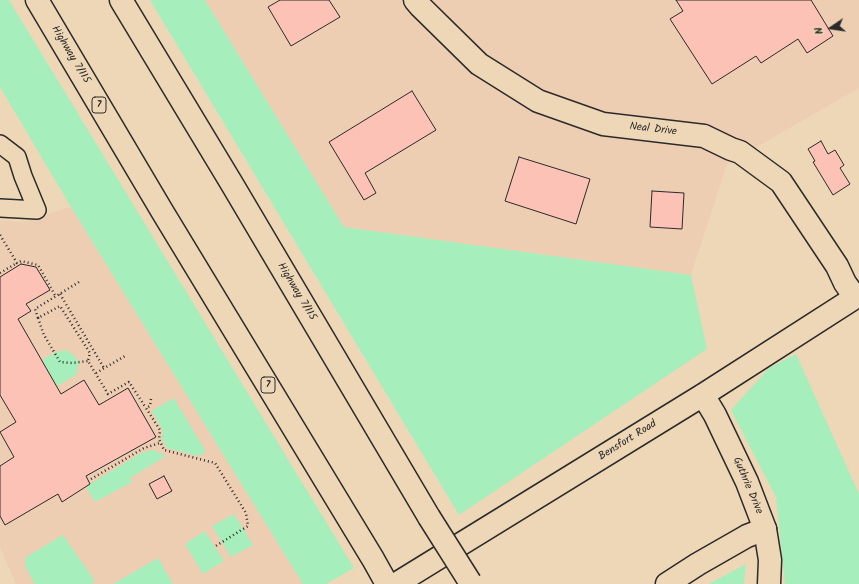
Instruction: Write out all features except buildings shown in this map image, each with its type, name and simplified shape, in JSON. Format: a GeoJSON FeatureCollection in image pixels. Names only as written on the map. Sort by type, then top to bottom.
{"type":"FeatureCollection","features":[{"type":"Feature","properties":{"kind":"main road","name":"Highway 7/115"},"geometry":{"type":"LineString","coordinates":[[37,0],[162,211],[387,584]]}},
{"type":"Feature","properties":{"kind":"main road","name":"Highway 7/115"},"geometry":{"type":"LineString","coordinates":[[121,0],[429,517],[470,583]]}},
{"type":"Feature","properties":{"kind":"main road","name":"Neal Drive"},"geometry":{"type":"LineString","coordinates":[[415,0],[420,7],[479,64],[538,102],[603,124],[704,136],[740,152],[781,182],[837,266],[845,283],[857,296]]}},
{"type":"Feature","properties":{"kind":"main road","name":"Bensfort Road"},"geometry":{"type":"LineString","coordinates":[[396,584],[703,395],[857,296]]}},
{"type":"Feature","properties":{"kind":"main road","name":"Guthrie Drive"},"geometry":{"type":"LineString","coordinates":[[703,395],[715,415],[747,482],[765,529],[770,560],[769,584]]}},
{"type":"Feature","properties":{"kind":"main road"},"geometry":{"type":"LineString","coordinates":[[667,584],[698,564],[747,536],[765,529]]}},
{"type":"Feature","properties":{"kind":"street"},"geometry":{"type":"LineString","coordinates":[[0,144],[16,157],[37,210],[0,208]]}},
{"type":"Feature","properties":{"kind":"path"},"geometry":{"type":"LineString","coordinates":[[0,235],[17,263]]}},
{"type":"Feature","properties":{"kind":"path"},"geometry":{"type":"LineString","coordinates":[[0,273],[21,261],[38,265],[56,297]]}},
{"type":"Feature","properties":{"kind":"path"},"geometry":{"type":"LineString","coordinates":[[79,282],[35,309],[44,335],[60,362],[72,363],[88,361]]}},
{"type":"Feature","properties":{"kind":"path"},"geometry":{"type":"LineString","coordinates":[[60,294],[104,368]]}},
{"type":"Feature","properties":{"kind":"path"},"geometry":{"type":"LineString","coordinates":[[38,318],[60,306],[90,353],[88,361],[108,394],[129,382],[160,430],[159,439],[164,450],[215,463],[246,513],[248,526],[214,547]]}},
{"type":"Feature","properties":{"kind":"path"},"geometry":{"type":"LineString","coordinates":[[96,373],[124,356]]}},
{"type":"Feature","properties":{"kind":"path"},"geometry":{"type":"LineString","coordinates":[[146,408],[150,406],[151,399]]}},
{"type":"Feature","properties":{"kind":"path"},"geometry":{"type":"LineString","coordinates":[[91,479],[144,448],[160,443]]}},
{"type":"Feature","properties":{"kind":"shaded area"},"geometry":{"type":"Polygon","coordinates":[[[205,0],[859,0],[859,88],[727,164],[691,275],[344,227],[205,0]]]}},
{"type":"Feature","properties":{"kind":"shaded area"},"geometry":{"type":"Polygon","coordinates":[[[71,207],[303,584],[16,584],[0,547],[0,220],[22,222],[71,207]]]}},
{"type":"Feature","properties":{"kind":"green space"},"geometry":{"type":"Polygon","coordinates":[[[0,0],[9,0],[354,568],[326,584],[303,584],[71,207],[0,87],[0,0]]]}},
{"type":"Feature","properties":{"kind":"green space"},"geometry":{"type":"Polygon","coordinates":[[[150,0],[205,0],[344,227],[691,275],[707,349],[459,515],[150,0]]]}},
{"type":"Feature","properties":{"kind":"green space"},"geometry":{"type":"Polygon","coordinates":[[[66,350],[76,357],[79,363],[76,375],[57,386],[42,360],[56,352],[66,350]]]}},
{"type":"Feature","properties":{"kind":"green space"},"geometry":{"type":"Polygon","coordinates":[[[796,354],[859,494],[859,584],[785,584],[776,497],[731,410],[769,368],[796,354]]]}},
{"type":"Feature","properties":{"kind":"green space"},"geometry":{"type":"Polygon","coordinates":[[[174,398],[206,452],[197,456],[167,448],[162,439],[163,431],[152,411],[174,398]]]}},
{"type":"Feature","properties":{"kind":"green space"},"geometry":{"type":"Polygon","coordinates":[[[154,450],[166,456],[130,478],[132,482],[95,502],[86,487],[143,452],[154,450]]]}},
{"type":"Feature","properties":{"kind":"green space"},"geometry":{"type":"Polygon","coordinates":[[[234,514],[253,545],[231,557],[212,526],[234,514]]]}},
{"type":"Feature","properties":{"kind":"green space"},"geometry":{"type":"Polygon","coordinates":[[[205,531],[224,561],[203,574],[185,544],[205,531]]]}},
{"type":"Feature","properties":{"kind":"green space"},"geometry":{"type":"Polygon","coordinates":[[[63,535],[95,581],[90,584],[35,584],[25,566],[26,557],[63,535]]]}},
{"type":"Feature","properties":{"kind":"green space"},"geometry":{"type":"Polygon","coordinates":[[[158,558],[173,584],[113,584],[158,558]]]}},
{"type":"Feature","properties":{"kind":"green space"},"geometry":{"type":"Polygon","coordinates":[[[746,564],[744,584],[709,584],[746,564]]]}}]}
